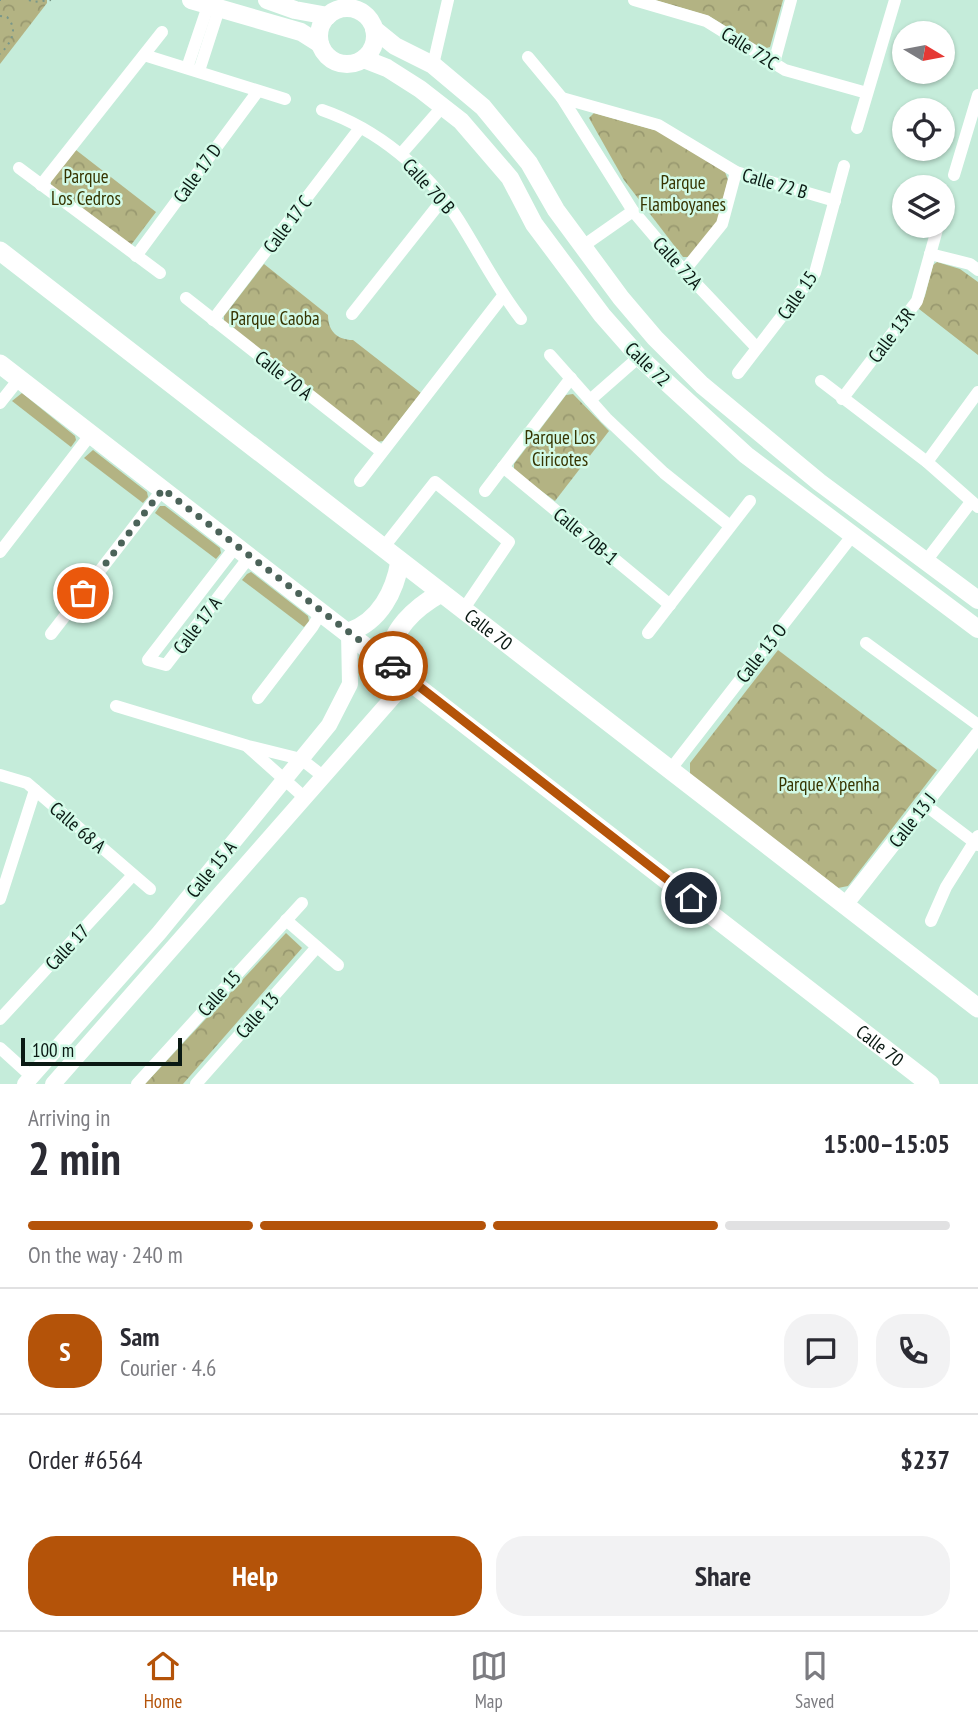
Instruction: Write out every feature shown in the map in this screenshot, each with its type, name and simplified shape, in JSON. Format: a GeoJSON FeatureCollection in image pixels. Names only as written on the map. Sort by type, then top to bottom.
{"type":"FeatureCollection","features":[{"type":"Feature","properties":{"kind":"main road"},"geometry":{"type":"LineString","coordinates":[[267,0],[296,10],[357,10],[373,26]]}},
{"type":"Feature","properties":{"kind":"main road"},"geometry":{"type":"LineString","coordinates":[[206,5],[301,32],[320,44],[327,56],[338,63],[352,64],[365,59],[375,42],[368,0]]}},
{"type":"Feature","properties":{"kind":"main road"},"geometry":{"type":"LineString","coordinates":[[320,44],[320,29],[337,8]]}},
{"type":"Feature","properties":{"kind":"main road","name":"Calle 72"},"geometry":{"type":"LineString","coordinates":[[373,26],[395,46],[433,65],[478,103],[530,163],[545,192],[621,298],[655,338],[702,385],[819,482],[972,595]]}},
{"type":"Feature","properties":{"kind":"main road","name":"Calle 72"},"geometry":{"type":"LineString","coordinates":[[365,59],[387,68],[461,121],[510,178],[534,224],[602,315],[639,357],[746,455],[978,629]]}},
{"type":"Feature","properties":{"kind":"main road"},"geometry":{"type":"LineString","coordinates":[[461,121],[478,103]]}},
{"type":"Feature","properties":{"kind":"main road"},"geometry":{"type":"LineString","coordinates":[[523,204],[545,192]]}},
{"type":"Feature","properties":{"kind":"main road"},"geometry":{"type":"LineString","coordinates":[[549,244],[570,229]]}},
{"type":"Feature","properties":{"kind":"main road","name":"Calle 70"},"geometry":{"type":"LineString","coordinates":[[0,251],[978,1008]]}},
{"type":"Feature","properties":{"kind":"main road","name":"Calle 70"},"geometry":{"type":"LineString","coordinates":[[0,364],[930,1084]]}},
{"type":"Feature","properties":{"kind":"main road"},"geometry":{"type":"LineString","coordinates":[[684,398],[696,396],[702,385]]}},
{"type":"Feature","properties":{"kind":"main road"},"geometry":{"type":"LineString","coordinates":[[804,499],[809,489],[819,482]]}},
{"type":"Feature","properties":{"kind":"main road"},"geometry":{"type":"LineString","coordinates":[[349,632],[370,621],[382,608],[397,578],[400,561]]}},
{"type":"Feature","properties":{"kind":"main road"},"geometry":{"type":"LineString","coordinates":[[388,663],[388,654],[402,626],[419,607],[441,593]]}},
{"type":"Feature","properties":{"kind":"main road"},"geometry":{"type":"LineString","coordinates":[[951,609],[972,595]]}},
{"type":"Feature","properties":{"kind":"street"},"geometry":{"type":"LineString","coordinates":[[433,65],[448,0]]}},
{"type":"Feature","properties":{"kind":"street","name":"Calle 72C"},"geometry":{"type":"LineString","coordinates":[[634,0],[706,21],[785,70],[867,93]]}},
{"type":"Feature","properties":{"kind":"street"},"geometry":{"type":"LineString","coordinates":[[774,63],[792,0]]}},
{"type":"Feature","properties":{"kind":"street"},"geometry":{"type":"LineString","coordinates":[[857,128],[895,0]]}},
{"type":"Feature","properties":{"kind":"street"},"geometry":{"type":"LineString","coordinates":[[193,70],[206,5]]}},
{"type":"Feature","properties":{"kind":"street"},"geometry":{"type":"LineString","coordinates":[[41,185],[162,32]]}},
{"type":"Feature","properties":{"kind":"street"},"geometry":{"type":"LineString","coordinates":[[144,54],[285,99]]}},
{"type":"Feature","properties":{"kind":"street","name":"Calle 72A"},"geometry":{"type":"LineString","coordinates":[[528,57],[562,98],[633,211],[684,271],[757,348]]}},
{"type":"Feature","properties":{"kind":"street","name":"Calle 17 D"},"geometry":{"type":"LineString","coordinates":[[136,256],[258,91]]}},
{"type":"Feature","properties":{"kind":"street"},"geometry":{"type":"LineString","coordinates":[[954,175],[978,95]]}},
{"type":"Feature","properties":{"kind":"street","name":"Calle 72 B"},"geometry":{"type":"LineString","coordinates":[[562,98],[659,125],[736,173],[835,201]]}},
{"type":"Feature","properties":{"kind":"street"},"geometry":{"type":"LineString","coordinates":[[401,154],[443,106]]}},
{"type":"Feature","properties":{"kind":"street","name":"Calle 70 B"},"geometry":{"type":"LineString","coordinates":[[322,110],[360,128],[401,154],[421,173],[457,218],[503,296],[521,319]]}},
{"type":"Feature","properties":{"kind":"street","name":"Calle 17 C"},"geometry":{"type":"LineString","coordinates":[[214,320],[360,128]]}},
{"type":"Feature","properties":{"kind":"street"},"geometry":{"type":"LineString","coordinates":[[964,144],[978,148]]}},
{"type":"Feature","properties":{"kind":"street","name":"Calle 15"},"geometry":{"type":"LineString","coordinates":[[738,373],[815,273],[844,166]]}},
{"type":"Feature","properties":{"kind":"street"},"geometry":{"type":"LineString","coordinates":[[19,168],[160,273]]}},
{"type":"Feature","properties":{"kind":"street"},"geometry":{"type":"LineString","coordinates":[[684,271],[722,224],[736,173]]}},
{"type":"Feature","properties":{"kind":"street"},"geometry":{"type":"LineString","coordinates":[[352,314],[443,200]]}},
{"type":"Feature","properties":{"kind":"street"},"geometry":{"type":"LineString","coordinates":[[583,246],[633,211]]}},
{"type":"Feature","properties":{"kind":"street","name":"Calle 13R"},"geometry":{"type":"LineString","coordinates":[[842,399],[917,301],[935,238]]}},
{"type":"Feature","properties":{"kind":"street"},"geometry":{"type":"LineString","coordinates":[[930,254],[970,264],[978,270]]}},
{"type":"Feature","properties":{"kind":"street"},"geometry":{"type":"LineString","coordinates":[[360,481],[503,296]]}},
{"type":"Feature","properties":{"kind":"street","name":"Calle 70 A"},"geometry":{"type":"LineString","coordinates":[[186,298],[382,452]]}},
{"type":"Feature","properties":{"kind":"street"},"geometry":{"type":"LineString","coordinates":[[550,355],[590,400],[664,473],[730,526]]}},
{"type":"Feature","properties":{"kind":"street"},"geometry":{"type":"LineString","coordinates":[[590,400],[639,357]]}},
{"type":"Feature","properties":{"kind":"street"},"geometry":{"type":"LineString","coordinates":[[0,403],[19,379]]}},
{"type":"Feature","properties":{"kind":"street"},"geometry":{"type":"LineString","coordinates":[[485,491],[570,379]]}},
{"type":"Feature","properties":{"kind":"street"},"geometry":{"type":"LineString","coordinates":[[821,381],[927,462],[974,505],[926,561]]}},
{"type":"Feature","properties":{"kind":"street"},"geometry":{"type":"LineString","coordinates":[[927,462],[978,392]]}},
{"type":"Feature","properties":{"kind":"street"},"geometry":{"type":"LineString","coordinates":[[0,552],[91,433]]}},
{"type":"Feature","properties":{"kind":"street","name":"Calle 70B-1"},"geometry":{"type":"LineString","coordinates":[[503,467],[670,605]]}},
{"type":"Feature","properties":{"kind":"street"},"geometry":{"type":"LineString","coordinates":[[383,548],[435,482],[509,542],[463,610]]}},
{"type":"Feature","properties":{"kind":"street"},"geometry":{"type":"LineString","coordinates":[[51,634],[163,489]]}},
{"type":"Feature","properties":{"kind":"street"},"geometry":{"type":"LineString","coordinates":[[648,633],[750,501]]}},
{"type":"Feature","properties":{"kind":"street","name":"Calle 13 O"},"geometry":{"type":"LineString","coordinates":[[670,770],[852,536]]}},
{"type":"Feature","properties":{"kind":"street","name":"Calle 17 A"},"geometry":{"type":"LineString","coordinates":[[243,551],[166,665],[148,660],[243,551]]}},
{"type":"Feature","properties":{"kind":"street"},"geometry":{"type":"LineString","coordinates":[[258,698],[313,626],[321,611]]}},
{"type":"Feature","properties":{"kind":"street","name":"Calle 15 A"},"geometry":{"type":"LineString","coordinates":[[32,1081],[78,1022],[159,933],[329,725],[350,684],[349,632]]}},
{"type":"Feature","properties":{"kind":"street"},"geometry":{"type":"LineString","coordinates":[[866,643],[978,725]]}},
{"type":"Feature","properties":{"kind":"street","name":"Calle 15 A"},"geometry":{"type":"LineString","coordinates":[[58,1082],[94,1036],[409,679]]}},
{"type":"Feature","properties":{"kind":"street"},"geometry":{"type":"LineString","coordinates":[[116,706],[301,759],[324,777]]}},
{"type":"Feature","properties":{"kind":"street","name":"Calle 13 J"},"geometry":{"type":"LineString","coordinates":[[845,905],[978,735]]}},
{"type":"Feature","properties":{"kind":"street"},"geometry":{"type":"LineString","coordinates":[[248,746],[305,798]]}},
{"type":"Feature","properties":{"kind":"street","name":"Calle 68 A"},"geometry":{"type":"LineString","coordinates":[[0,775],[27,783],[150,889]]}},
{"type":"Feature","properties":{"kind":"street"},"geometry":{"type":"LineString","coordinates":[[0,899],[34,790]]}},
{"type":"Feature","properties":{"kind":"street"},"geometry":{"type":"LineString","coordinates":[[924,804],[976,841],[946,887],[930,921]]}},
{"type":"Feature","properties":{"kind":"street","name":"Calle 17"},"geometry":{"type":"LineString","coordinates":[[0,1019],[133,874]]}},
{"type":"Feature","properties":{"kind":"street","name":"Calle 15"},"geometry":{"type":"LineString","coordinates":[[137,1084],[302,903]]}},
{"type":"Feature","properties":{"kind":"street"},"geometry":{"type":"LineString","coordinates":[[286,920],[338,965]]}},
{"type":"Feature","properties":{"kind":"street","name":"Calle 13"},"geometry":{"type":"LineString","coordinates":[[196,1084],[317,947]]}},
{"type":"Feature","properties":{"kind":"street"},"geometry":{"type":"LineString","coordinates":[[0,999],[14,1004]]}},
{"type":"Feature","properties":{"kind":"street"},"geometry":{"type":"LineString","coordinates":[[78,1022],[94,1036]]}},
{"type":"Feature","properties":{"kind":"street"},"geometry":{"type":"LineString","coordinates":[[0,1048],[32,1081]]}},
{"type":"Feature","properties":{"kind":"path"},"geometry":{"type":"LineString","coordinates":[[29,0],[51,0]]}},
{"type":"Feature","properties":{"kind":"path"},"geometry":{"type":"LineString","coordinates":[[0,16],[8,17],[14,28],[6,48],[0,54]]}},
{"type":"Feature","properties":{"kind":"green space"},"geometry":{"type":"Polygon","coordinates":[[[0,0],[47,0],[47,3],[0,64],[0,0]]]}},
{"type":"Feature","properties":{"kind":"green space"},"geometry":{"type":"Polygon","coordinates":[[[655,0],[783,0],[770,47],[763,49],[709,16],[655,0]]]}},
{"type":"Feature","properties":{"kind":"green space","name":"Parque Flamboyanes"},"geometry":{"type":"Polygon","coordinates":[[[594,113],[658,131],[725,172],[728,180],[717,223],[690,257],[683,257],[624,180],[589,118],[594,113]]]}},
{"type":"Feature","properties":{"kind":"green space","name":"Parque Los Cedros"},"geometry":{"type":"Polygon","coordinates":[[[76,150],[156,212],[131,245],[51,189],[51,181],[76,150]]]}},
{"type":"Feature","properties":{"kind":"green space"},"geometry":{"type":"Polygon","coordinates":[[[937,262],[960,269],[978,282],[978,355],[919,309],[933,265],[937,262]]]}},
{"type":"Feature","properties":{"kind":"green space","name":"Parque Caoba"},"geometry":{"type":"Polygon","coordinates":[[[264,264],[328,315],[335,334],[353,340],[421,393],[383,441],[377,442],[224,323],[224,316],[264,264]]]}},
{"type":"Feature","properties":{"kind":"green space"},"geometry":{"type":"Polygon","coordinates":[[[22,393],[75,436],[76,440],[71,447],[12,401],[22,393]]]}},
{"type":"Feature","properties":{"kind":"green space","name":"Parque Los Ciricotes"},"geometry":{"type":"Polygon","coordinates":[[[573,394],[609,431],[555,501],[514,471],[514,464],[566,395],[573,394]]]}},
{"type":"Feature","properties":{"kind":"green space"},"geometry":{"type":"Polygon","coordinates":[[[93,450],[147,492],[148,497],[143,503],[84,458],[93,450]]]}},
{"type":"Feature","properties":{"kind":"green space"},"geometry":{"type":"Polygon","coordinates":[[[160,506],[165,506],[220,548],[221,553],[216,559],[155,513],[160,506]]]}},
{"type":"Feature","properties":{"kind":"green space"},"geometry":{"type":"Polygon","coordinates":[[[251,572],[308,616],[309,621],[304,627],[242,580],[251,572]]]}},
{"type":"Feature","properties":{"kind":"green space","name":"Parque X'penha"},"geometry":{"type":"Polygon","coordinates":[[[778,650],[937,770],[848,886],[838,888],[690,774],[690,763],[778,650]]]}},
{"type":"Feature","properties":{"kind":"green space"},"geometry":{"type":"Polygon","coordinates":[[[286,933],[302,948],[183,1084],[145,1084],[286,933]]]}},
{"type":"Feature","properties":{"kind":"way so far"},"geometry":{"type":"LineString","coordinates":[[83,593],[163,489],[393,666]]}},
{"type":"Feature","properties":{"kind":"route"},"geometry":{"type":"LineString","coordinates":[[393,666],[691,898]]}}]}
